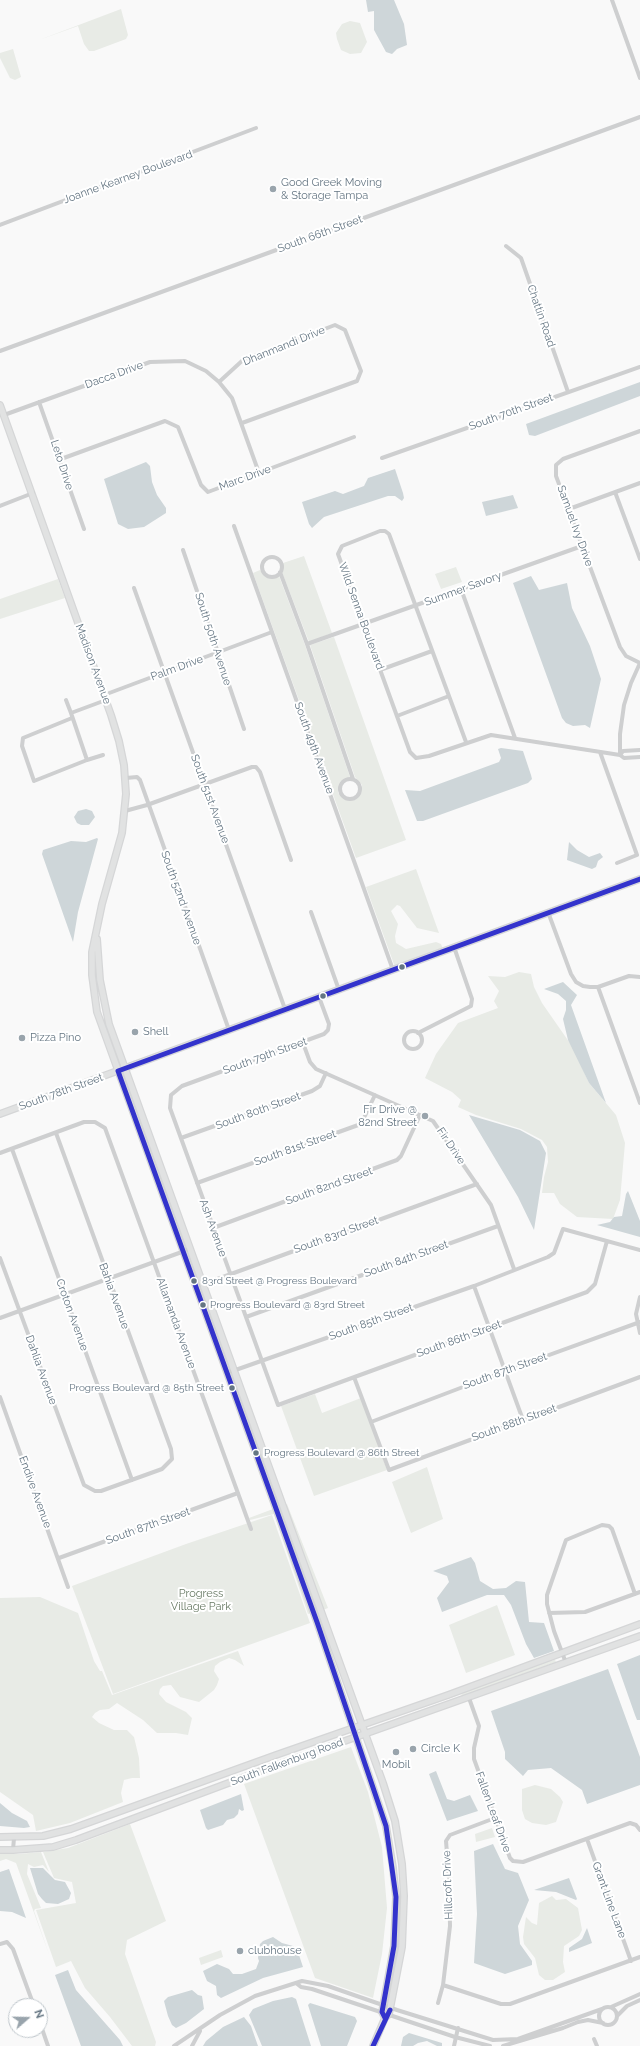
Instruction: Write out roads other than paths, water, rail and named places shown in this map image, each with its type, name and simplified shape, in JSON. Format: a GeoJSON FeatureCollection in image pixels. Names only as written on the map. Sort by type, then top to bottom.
{"type":"FeatureCollection","features":[{"type":"Feature","properties":{"kind":"main road","name":"Madison Avenue"},"geometry":{"type":"LineString","coordinates":[[0,405],[33,493],[120,741],[126,778],[125,811],[122,833],[102,904],[92,959],[95,1002],[150,1161],[261,1467],[386,1826],[396,1897],[394,1946],[384,2005],[387,2013]]}},
{"type":"Feature","properties":{"kind":"main road","name":"South 78th Street"},"geometry":{"type":"LineString","coordinates":[[0,1114],[640,879]]}},
{"type":"Feature","properties":{"kind":"main road","name":"Madison Avenue"},"geometry":{"type":"LineString","coordinates":[[97,931],[97,960],[103,1003],[157,1158],[308,1573]]}},
{"type":"Feature","properties":{"kind":"main road"},"geometry":{"type":"LineString","coordinates":[[150,1161],[157,1158]]}},
{"type":"Feature","properties":{"kind":"main road"},"geometry":{"type":"LineString","coordinates":[[261,1467],[268,1464]]}},
{"type":"Feature","properties":{"kind":"main road"},"geometry":{"type":"LineString","coordinates":[[282,1503],[282,1515],[279,1518],[286,1522],[301,1565],[308,1573],[390,1802],[399,1842],[404,1903],[402,1947],[387,2013],[373,2046]]}},
{"type":"Feature","properties":{"kind":"main road","name":"South Falkenburg Road"},"geometry":{"type":"LineString","coordinates":[[0,1837],[14,1838],[43,1836],[71,1829],[448,1695],[640,1624]]}},
{"type":"Feature","properties":{"kind":"main road","name":"South Falkenburg Road"},"geometry":{"type":"LineString","coordinates":[[0,1850],[53,1847],[76,1840],[356,1737],[640,1636]]}},
{"type":"Feature","properties":{"kind":"street"},"geometry":{"type":"LineString","coordinates":[[612,0],[640,78]]}},
{"type":"Feature","properties":{"kind":"street","name":"South 66th Street"},"geometry":{"type":"LineString","coordinates":[[0,351],[640,117]]}},
{"type":"Feature","properties":{"kind":"street","name":"Joanne Kearney Boulevard"},"geometry":{"type":"LineString","coordinates":[[0,225],[256,128]]}},
{"type":"Feature","properties":{"kind":"street","name":"Chattin Road"},"geometry":{"type":"LineString","coordinates":[[506,246],[521,258],[568,392]]}},
{"type":"Feature","properties":{"kind":"street","name":"Dhanmandi Drive"},"geometry":{"type":"LineString","coordinates":[[219,382],[243,360],[336,325],[345,330],[361,371],[357,381],[242,423]]}},
{"type":"Feature","properties":{"kind":"street","name":"Dacca Drive"},"geometry":{"type":"LineString","coordinates":[[4,415],[150,362],[185,362],[206,371],[219,382],[232,398],[259,473]]}},
{"type":"Feature","properties":{"kind":"street","name":"South 70th Street"},"geometry":{"type":"LineString","coordinates":[[382,458],[640,367]]}},
{"type":"Feature","properties":{"kind":"street","name":"Leto Drive"},"geometry":{"type":"LineString","coordinates":[[40,402],[84,528]]}},
{"type":"Feature","properties":{"kind":"street","name":"Marc Drive"},"geometry":{"type":"LineString","coordinates":[[61,459],[165,421],[178,427],[201,485],[208,492],[354,437]]}},
{"type":"Feature","properties":{"kind":"street","name":"Samuel Ivy Drive"},"geometry":{"type":"LineString","coordinates":[[620,755],[620,734],[624,705],[631,683],[640,663],[626,656],[620,647],[556,476],[556,469],[559,462],[640,431]]}},
{"type":"Feature","properties":{"kind":"street"},"geometry":{"type":"LineString","coordinates":[[569,509],[640,483]]}},
{"type":"Feature","properties":{"kind":"street"},"geometry":{"type":"LineString","coordinates":[[615,492],[640,559]]}},
{"type":"Feature","properties":{"kind":"street"},"geometry":{"type":"LineString","coordinates":[[0,506],[33,493]]}},
{"type":"Feature","properties":{"kind":"street","name":"South 49th Avenue"},"geometry":{"type":"LineString","coordinates":[[234,526],[393,970]]}},
{"type":"Feature","properties":{"kind":"street","name":"Wild Senna Boulevard"},"geometry":{"type":"LineString","coordinates":[[466,742],[389,534],[385,531],[380,532],[360,538],[342,546],[338,554],[410,752],[416,758],[429,756],[466,742],[491,735],[620,755],[624,758],[640,757]]}},
{"type":"Feature","properties":{"kind":"street","name":"Summer Savory"},"geometry":{"type":"LineString","coordinates":[[307,644],[364,625],[582,546]]}},
{"type":"Feature","properties":{"kind":"street","name":"South 50th Avenue"},"geometry":{"type":"LineString","coordinates":[[183,550],[244,729]]}},
{"type":"Feature","properties":{"kind":"street"},"geometry":{"type":"LineString","coordinates":[[280,572],[275,576],[268,576],[262,569],[263,562],[270,557],[276,558],[281,563],[280,572],[307,644],[353,778],[360,786],[359,793],[354,798],[348,798],[341,792],[340,786],[344,781],[353,778]]}},
{"type":"Feature","properties":{"kind":"street","name":"South 51st Avenue"},"geometry":{"type":"LineString","coordinates":[[134,588],[286,1009]]}},
{"type":"Feature","properties":{"kind":"street"},"geometry":{"type":"LineString","coordinates":[[461,589],[515,738]]}},
{"type":"Feature","properties":{"kind":"street","name":"Palm Drive"},"geometry":{"type":"LineString","coordinates":[[87,760],[34,781],[22,748],[22,742],[24,737],[105,698],[165,672],[272,632]]}},
{"type":"Feature","properties":{"kind":"street"},"geometry":{"type":"LineString","coordinates":[[380,670],[432,651]]}},
{"type":"Feature","properties":{"kind":"street"},"geometry":{"type":"LineString","coordinates":[[397,716],[449,696]]}},
{"type":"Feature","properties":{"kind":"street"},"geometry":{"type":"LineString","coordinates":[[66,700],[87,760],[103,755]]}},
{"type":"Feature","properties":{"kind":"street","name":"Wild Senna Boulevard"},"geometry":{"type":"LineString","coordinates":[[620,755],[623,751],[640,750]]}},
{"type":"Feature","properties":{"kind":"street"},"geometry":{"type":"LineString","coordinates":[[600,752],[637,856],[617,863]]}},
{"type":"Feature","properties":{"kind":"street"},"geometry":{"type":"LineString","coordinates":[[125,811],[147,805],[252,767],[256,767],[260,772],[291,860]]}},
{"type":"Feature","properties":{"kind":"street","name":"South 52nd Avenue"},"geometry":{"type":"LineString","coordinates":[[126,778],[139,778],[147,805],[229,1030]]}},
{"type":"Feature","properties":{"kind":"street"},"geometry":{"type":"LineString","coordinates":[[311,912],[339,990]]}},
{"type":"Feature","properties":{"kind":"street"},"geometry":{"type":"LineString","coordinates":[[548,912],[571,974],[583,986],[598,987],[629,976],[640,977]]}},
{"type":"Feature","properties":{"kind":"street"},"geometry":{"type":"LineString","coordinates":[[418,1033],[422,1037],[421,1046],[413,1050],[407,1047],[404,1042],[407,1034],[412,1031],[418,1033],[471,1006],[472,999],[454,947]]}},
{"type":"Feature","properties":{"kind":"street"},"geometry":{"type":"LineString","coordinates":[[598,987],[640,1103]]}},
{"type":"Feature","properties":{"kind":"street","name":"South 79th Street"},"geometry":{"type":"LineString","coordinates":[[171,1095],[182,1086],[303,1043],[324,1034],[328,1030],[329,1024],[319,997]]}},
{"type":"Feature","properties":{"kind":"street","name":"Fir Drive"},"geometry":{"type":"LineString","coordinates":[[303,1043],[310,1062],[316,1069],[433,1121],[438,1126],[491,1205],[514,1270]]}},
{"type":"Feature","properties":{"kind":"street","name":"South 80th Street"},"geometry":{"type":"LineString","coordinates":[[181,1138],[312,1091],[320,1086],[326,1073]]}},
{"type":"Feature","properties":{"kind":"street","name":"Ash Avenue"},"geometry":{"type":"LineString","coordinates":[[171,1095],[170,1108],[278,1405]]}},
{"type":"Feature","properties":{"kind":"street","name":"South 81st Street"},"geometry":{"type":"LineString","coordinates":[[197,1183],[361,1124],[375,1095]]}},
{"type":"Feature","properties":{"kind":"street","name":"South 82nd Street"},"geometry":{"type":"LineString","coordinates":[[213,1228],[397,1160],[401,1156],[420,1115]]}},
{"type":"Feature","properties":{"kind":"street","name":"Allamanda Avenue"},"geometry":{"type":"LineString","coordinates":[[56,1133],[84,1122],[95,1122],[105,1128],[251,1529]]}},
{"type":"Feature","properties":{"kind":"street"},"geometry":{"type":"LineString","coordinates":[[0,1153],[56,1133]]}},
{"type":"Feature","properties":{"kind":"street","name":"Bahia Avenue"},"geometry":{"type":"LineString","coordinates":[[56,1133],[171,1449],[172,1459],[162,1469],[132,1480]]}},
{"type":"Feature","properties":{"kind":"street","name":"Croton Avenue"},"geometry":{"type":"LineString","coordinates":[[12,1149],[132,1480]]}},
{"type":"Feature","properties":{"kind":"street","name":"South 83rd Street"},"geometry":{"type":"LineString","coordinates":[[196,1287],[477,1184]]}},
{"type":"Feature","properties":{"kind":"street","name":"South 84th Street"},"geometry":{"type":"LineString","coordinates":[[246,1317],[498,1226]]}},
{"type":"Feature","properties":{"kind":"street","name":"South 85th Street"},"geometry":{"type":"LineString","coordinates":[[227,1373],[474,1286],[548,1257],[554,1253],[563,1229],[583,1236],[607,1241]]}},
{"type":"Feature","properties":{"kind":"street"},"geometry":{"type":"LineString","coordinates":[[607,1241],[640,1250]]}},
{"type":"Feature","properties":{"kind":"street","name":"South 86th Street"},"geometry":{"type":"LineString","coordinates":[[278,1405],[587,1292],[595,1284],[607,1241]]}},
{"type":"Feature","properties":{"kind":"street"},"geometry":{"type":"LineString","coordinates":[[0,1318],[190,1249]]}},
{"type":"Feature","properties":{"kind":"street","name":"Dahlia Avenue"},"geometry":{"type":"LineString","coordinates":[[0,1258],[81,1481],[89,1489],[95,1491],[108,1489],[132,1480]]}},
{"type":"Feature","properties":{"kind":"street"},"geometry":{"type":"LineString","coordinates":[[474,1286],[523,1420]]}},
{"type":"Feature","properties":{"kind":"street"},"geometry":{"type":"LineString","coordinates":[[640,1297],[636,1314],[640,1333]]}},
{"type":"Feature","properties":{"kind":"street","name":"South 87th Street"},"geometry":{"type":"LineString","coordinates":[[371,1422],[638,1322]]}},
{"type":"Feature","properties":{"kind":"street"},"geometry":{"type":"LineString","coordinates":[[354,1377],[371,1422]]}},
{"type":"Feature","properties":{"kind":"street","name":"South 88th Street"},"geometry":{"type":"LineString","coordinates":[[371,1422],[389,1470],[640,1377]]}},
{"type":"Feature","properties":{"kind":"street","name":"Endive Avenue"},"geometry":{"type":"LineString","coordinates":[[0,1397],[59,1558],[68,1587]]}},
{"type":"Feature","properties":{"kind":"street","name":"South 87th Street"},"geometry":{"type":"LineString","coordinates":[[59,1558],[238,1493]]}},
{"type":"Feature","properties":{"kind":"street"},"geometry":{"type":"LineString","coordinates":[[566,1663],[549,1613],[547,1595],[566,1540],[602,1525],[609,1526],[612,1529],[635,1594]]}},
{"type":"Feature","properties":{"kind":"street"},"geometry":{"type":"LineString","coordinates":[[549,1613],[585,1612],[640,1592]]}},
{"type":"Feature","properties":{"kind":"street","name":"Fallen Leaf Drive"},"geometry":{"type":"LineString","coordinates":[[469,1698],[479,1726],[474,1748],[474,1759],[510,1858],[518,1863],[630,1823],[636,1825],[640,1830]]}},
{"type":"Feature","properties":{"kind":"street","name":"Hillcroft Drive"},"geometry":{"type":"LineString","coordinates":[[438,2003],[443,1985],[448,1949],[450,1902],[446,1841],[450,1834],[495,1818]]}},
{"type":"Feature","properties":{"kind":"street"},"geometry":{"type":"LineString","coordinates":[[13,1850],[14,1838]]}},
{"type":"Feature","properties":{"kind":"street","name":"Grant Line Lane"},"geometry":{"type":"LineString","coordinates":[[587,1839],[631,1960]]}},
{"type":"Feature","properties":{"kind":"street"},"geometry":{"type":"LineString","coordinates":[[0,1944],[7,1942],[13,1949],[31,1998]]}},
{"type":"Feature","properties":{"kind":"street"},"geometry":{"type":"LineString","coordinates":[[443,1985],[501,2004],[510,2004],[640,1958]]}},
{"type":"Feature","properties":{"kind":"street"},"geometry":{"type":"LineString","coordinates":[[174,2046],[220,2015],[255,1996],[302,1981],[315,1983],[384,2005]]}},
{"type":"Feature","properties":{"kind":"street"},"geometry":{"type":"LineString","coordinates":[[296,1983],[301,1987],[312,1989],[387,2013],[455,2037],[490,2046]]}},
{"type":"Feature","properties":{"kind":"street"},"geometry":{"type":"LineString","coordinates":[[387,2013],[399,2010],[493,2040],[511,2040],[611,2007],[640,1994]]}},
{"type":"Feature","properties":{"kind":"street"},"geometry":{"type":"LineString","coordinates":[[503,2046],[578,2022],[588,2020],[607,2025],[613,2023],[617,2016],[627,2006],[640,2000]]}},
{"type":"Feature","properties":{"kind":"street"},"geometry":{"type":"LineString","coordinates":[[611,2007],[615,2010],[617,2016]]}},
{"type":"Feature","properties":{"kind":"street"},"geometry":{"type":"LineString","coordinates":[[602,2009],[599,2017],[603,2023]]}},
{"type":"Feature","properties":{"kind":"street"},"geometry":{"type":"LineString","coordinates":[[192,2046],[202,2028]]}},
{"type":"Feature","properties":{"kind":"street"},"geometry":{"type":"LineString","coordinates":[[454,2046],[458,2028]]}},
{"type":"Feature","properties":{"kind":"street"},"geometry":{"type":"LineString","coordinates":[[594,2039],[597,2046]]}},
{"type":"Feature","properties":{"kind":"place","name":"Good Greek Moving & Storage Tampa"},"geometry":{"type":"Point","coordinates":[273,189]}},
{"type":"Feature","properties":{"kind":"place","name":"Shell"},"geometry":{"type":"Point","coordinates":[135,1032]}},
{"type":"Feature","properties":{"kind":"place","name":"Pizza Pino"},"geometry":{"type":"Point","coordinates":[22,1038]}},
{"type":"Feature","properties":{"kind":"place","name":"Fir Drive @ 82nd Street"},"geometry":{"type":"Point","coordinates":[425,1116]}},
{"type":"Feature","properties":{"kind":"place","name":"83rd Street @ Progress Boulevard"},"geometry":{"type":"Point","coordinates":[194,1281]}},
{"type":"Feature","properties":{"kind":"place","name":"Progress Boulevard @ 83rd Street"},"geometry":{"type":"Point","coordinates":[203,1305]}},
{"type":"Feature","properties":{"kind":"place","name":"Progress Boulevard @ 85th Street"},"geometry":{"type":"Point","coordinates":[232,1388]}},
{"type":"Feature","properties":{"kind":"place","name":"Progress Boulevard @ 86th Street"},"geometry":{"type":"Point","coordinates":[256,1453]}},
{"type":"Feature","properties":{"kind":"place","name":"Circle K"},"geometry":{"type":"Point","coordinates":[413,1749]}},
{"type":"Feature","properties":{"kind":"place","name":"Mobil"},"geometry":{"type":"Point","coordinates":[396,1752]}},
{"type":"Feature","properties":{"kind":"place","name":"clubhouse"},"geometry":{"type":"Point","coordinates":[240,1951]}},
{"type":"Feature","properties":{"kind":"park label","name":"Progress Village Park"},"geometry":{"type":"Point","coordinates":[201,1600]}}]}
